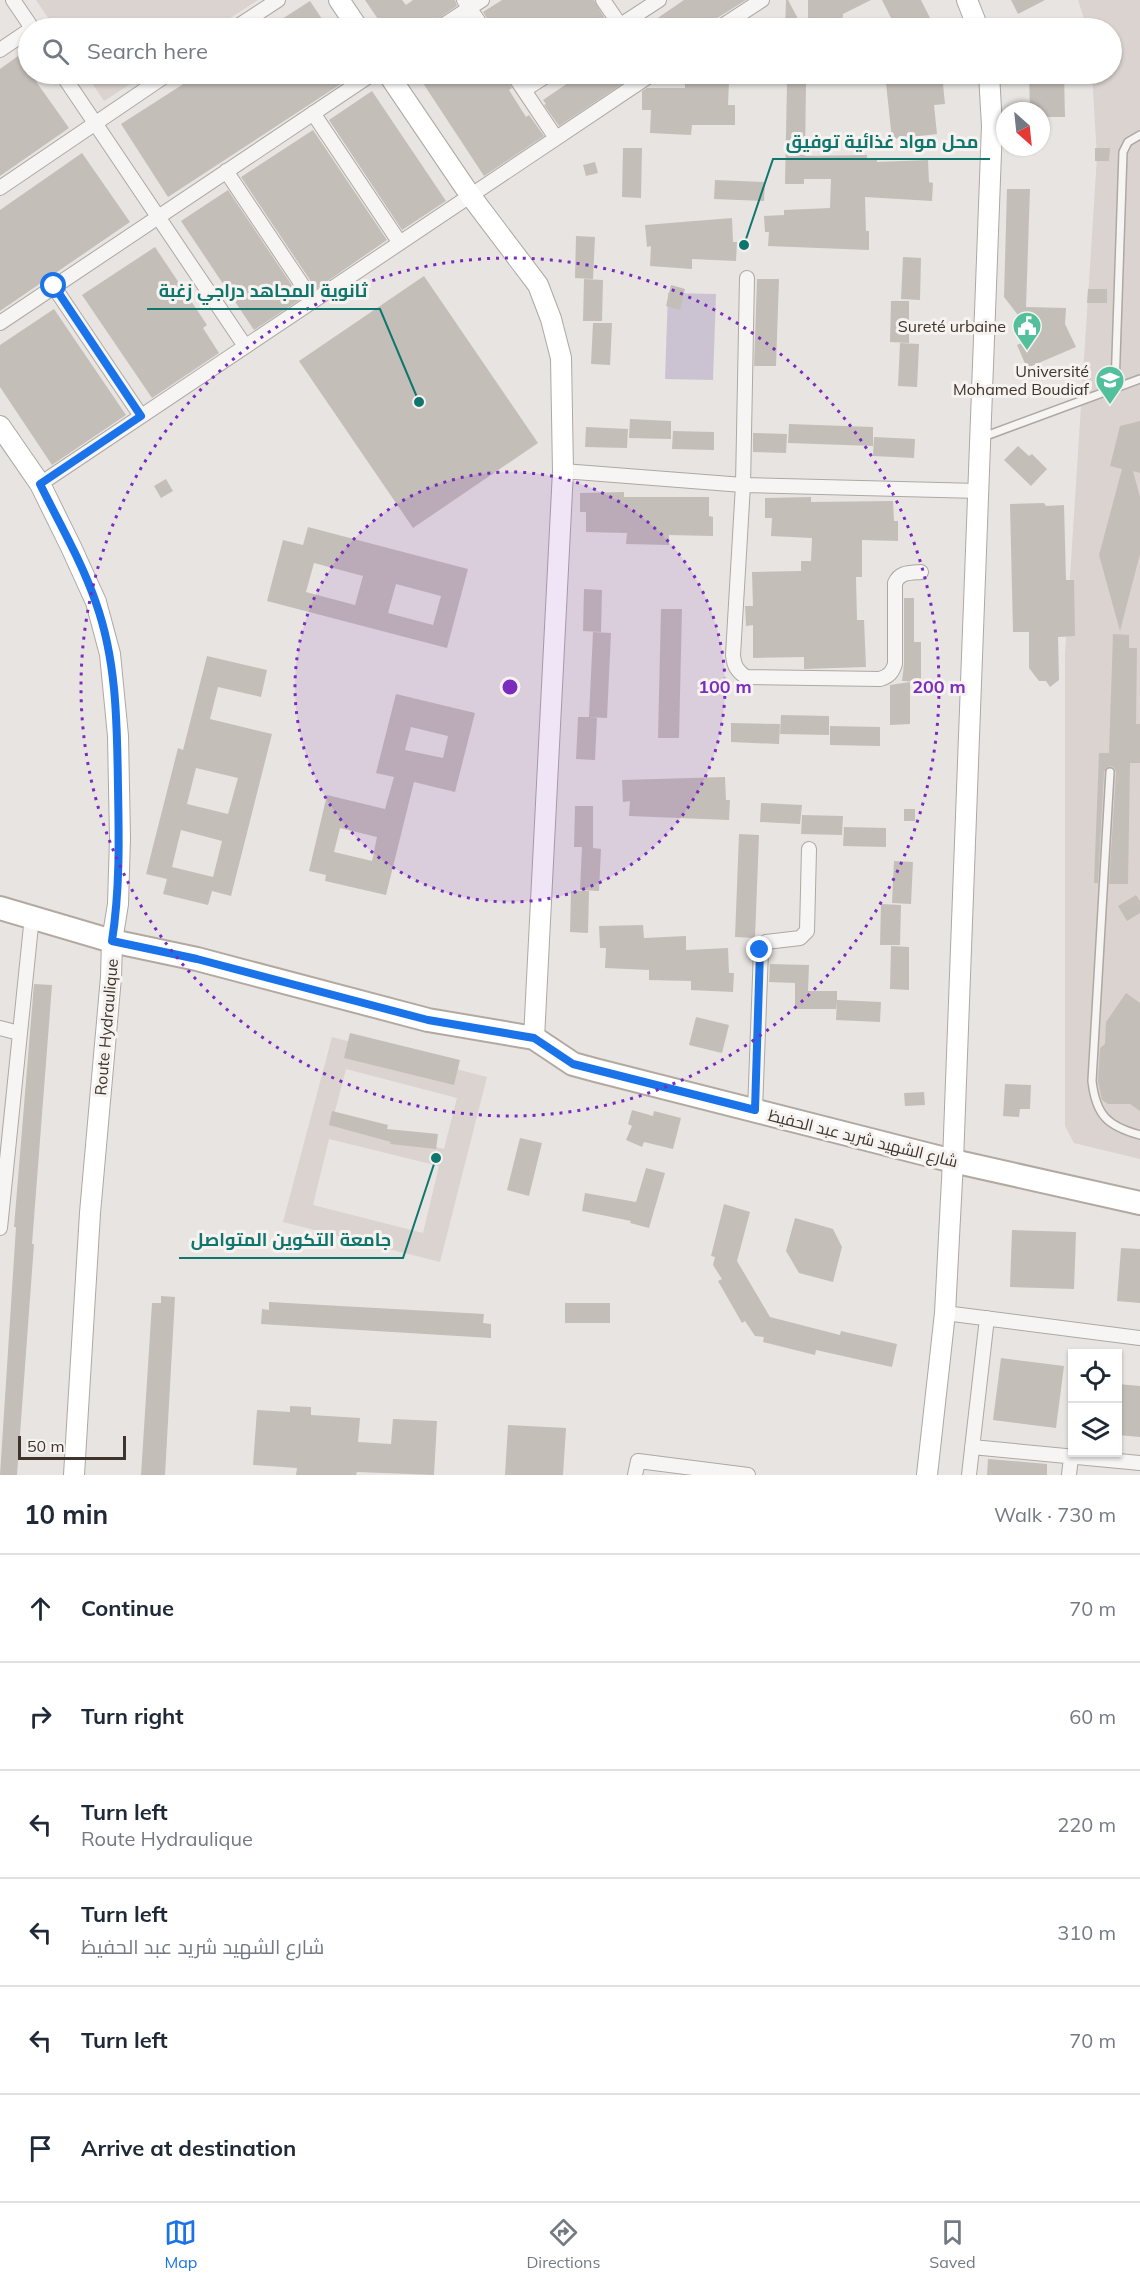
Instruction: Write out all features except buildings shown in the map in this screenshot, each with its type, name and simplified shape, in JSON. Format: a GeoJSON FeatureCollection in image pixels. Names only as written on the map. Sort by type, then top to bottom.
{"type":"FeatureCollection","features":[{"type":"Feature","properties":{"kind":"main road"},"geometry":{"type":"LineString","coordinates":[[339,0],[351,18]]}},
{"type":"Feature","properties":{"kind":"main road"},"geometry":{"type":"LineString","coordinates":[[967,0],[974,18]]}},
{"type":"Feature","properties":{"kind":"main road"},"geometry":{"type":"LineString","coordinates":[[395,84],[470,195],[538,285],[551,319],[561,358],[563,471],[534,1038]]}},
{"type":"Feature","properties":{"kind":"main road"},"geometry":{"type":"LineString","coordinates":[[927,1475],[945,1312],[953,1161],[992,126],[990,84]]}},
{"type":"Feature","properties":{"kind":"main road","name":"Route Hydraulique"},"geometry":{"type":"LineString","coordinates":[[0,426],[40,484],[96,602],[110,654],[118,736],[120,838],[118,904],[112,941],[111,977],[90,1213],[74,1475]]}},
{"type":"Feature","properties":{"kind":"main road","name":"شارع الشهيد شريد عبد الحفيظ"},"geometry":{"type":"LineString","coordinates":[[0,908],[112,941],[197,959],[428,1020],[534,1038],[573,1064],[953,1161],[1140,1203]]}},
{"type":"Feature","properties":{"kind":"street"},"geometry":{"type":"LineString","coordinates":[[13,0],[23,18]]}},
{"type":"Feature","properties":{"kind":"street"},"geometry":{"type":"LineString","coordinates":[[250,18],[278,0]]}},
{"type":"Feature","properties":{"kind":"street"},"geometry":{"type":"LineString","coordinates":[[451,18],[467,4],[482,0]]}},
{"type":"Feature","properties":{"kind":"street"},"geometry":{"type":"LineString","coordinates":[[603,0],[613,18]]}},
{"type":"Feature","properties":{"kind":"street"},"geometry":{"type":"LineString","coordinates":[[633,18],[659,0]]}},
{"type":"Feature","properties":{"kind":"street"},"geometry":{"type":"LineString","coordinates":[[732,18],[753,2]]}},
{"type":"Feature","properties":{"kind":"street"},"geometry":{"type":"LineString","coordinates":[[467,4],[476,18]]}},
{"type":"Feature","properties":{"kind":"street"},"geometry":{"type":"LineString","coordinates":[[0,50],[18,38]]}},
{"type":"Feature","properties":{"kind":"street"},"geometry":{"type":"LineString","coordinates":[[69,84],[245,346]]}},
{"type":"Feature","properties":{"kind":"street"},"geometry":{"type":"LineString","coordinates":[[0,188],[153,84]]}},
{"type":"Feature","properties":{"kind":"street"},"geometry":{"type":"LineString","coordinates":[[0,323],[357,84]]}},
{"type":"Feature","properties":{"kind":"street"},"geometry":{"type":"LineString","coordinates":[[520,84],[556,138]]}},
{"type":"Feature","properties":{"kind":"street"},"geometry":{"type":"LineString","coordinates":[[524,90],[533,84]]}},
{"type":"Feature","properties":{"kind":"street"},"geometry":{"type":"LineString","coordinates":[[40,484],[637,84]]}},
{"type":"Feature","properties":{"kind":"street"},"geometry":{"type":"LineString","coordinates":[[313,113],[400,243]]}},
{"type":"Feature","properties":{"kind":"street"},"geometry":{"type":"LineString","coordinates":[[226,171],[313,301]]}},
{"type":"Feature","properties":{"kind":"street"},"geometry":{"type":"LineString","coordinates":[[747,278],[743,485],[733,655],[734,665],[738,672],[746,677],[880,679],[888,676],[895,664],[895,583],[897,577],[903,573],[921,572]]}},
{"type":"Feature","properties":{"kind":"street"},"geometry":{"type":"LineString","coordinates":[[54,286],[141,416]]}},
{"type":"Feature","properties":{"kind":"street"},"geometry":{"type":"LineString","coordinates":[[563,471],[743,485],[979,491]]}},
{"type":"Feature","properties":{"kind":"street"},"geometry":{"type":"LineString","coordinates":[[755,1110],[760,950],[766,942],[800,938],[807,931],[809,849]]}},
{"type":"Feature","properties":{"kind":"street"},"geometry":{"type":"LineString","coordinates":[[0,1226],[18,1033],[32,916]]}},
{"type":"Feature","properties":{"kind":"street"},"geometry":{"type":"LineString","coordinates":[[0,1028],[18,1033]]}},
{"type":"Feature","properties":{"kind":"street"},"geometry":{"type":"LineString","coordinates":[[945,1312],[1140,1338]]}},
{"type":"Feature","properties":{"kind":"street"},"geometry":{"type":"LineString","coordinates":[[969,1475],[987,1318]]}},
{"type":"Feature","properties":{"kind":"street"},"geometry":{"type":"LineString","coordinates":[[972,1447],[1068,1457]]}},
{"type":"Feature","properties":{"kind":"street"},"geometry":{"type":"LineString","coordinates":[[1069,1475],[1071,1457],[1140,1463]]}},
{"type":"Feature","properties":{"kind":"street"},"geometry":{"type":"LineString","coordinates":[[635,1475],[638,1461],[748,1475]]}},
{"type":"Feature","properties":{"kind":"lane"},"geometry":{"type":"LineString","coordinates":[[1115,387],[1123,152],[1128,142],[1140,135]]}},
{"type":"Feature","properties":{"kind":"lane"},"geometry":{"type":"LineString","coordinates":[[981,438],[1140,379]]}},
{"type":"Feature","properties":{"kind":"lane"},"geometry":{"type":"LineString","coordinates":[[1110,772],[1092,1081],[1096,1102],[1108,1121],[1119,1130],[1140,1136]]}},
{"type":"Feature","properties":{"kind":"shaded area"},"geometry":{"type":"Polygon","coordinates":[[[36,0],[258,0],[230,18],[48,18],[36,0]]]}},
{"type":"Feature","properties":{"kind":"shaded area","name":"Université Mohamed Boudiaf"},"geometry":{"type":"Polygon","coordinates":[[[1078,0],[1140,0],[1140,1159],[1074,1143],[1065,1126],[1065,655],[1097,157],[1093,84],[1122,84],[1122,18],[1084,18],[1078,0]]]}},
{"type":"Feature","properties":{"kind":"shaded area"},"geometry":{"type":"Polygon","coordinates":[[[93,84],[130,84],[104,101],[93,84]]]}},
{"type":"Feature","properties":{"kind":"shaded area"},"geometry":{"type":"Polygon","coordinates":[[[668,293],[716,294],[713,380],[665,379],[668,293]]]}},
{"type":"Feature","properties":{"kind":"shaded area"},"geometry":{"type":"Polygon","coordinates":[[[332,1037],[487,1077],[440,1262],[283,1222],[332,1037]],[[346,1069],[333,1119],[444,1149],[457,1098],[346,1069]],[[329,1139],[313,1205],[423,1233],[439,1166],[329,1139]]]}},
{"type":"Feature","properties":{"kind":"place","name":"محل مواد غذائية توفيق"},"geometry":{"type":"Point","coordinates":[744,245]}},
{"type":"Feature","properties":{"kind":"place","name":"Sureté urbaine"},"geometry":{"type":"Point","coordinates":[1027,352]}},
{"type":"Feature","properties":{"kind":"place","name":"ثانوية المجاهد دراجي زغبة"},"geometry":{"type":"Point","coordinates":[419,402]}},
{"type":"Feature","properties":{"kind":"place","name":"Université Mohamed Boudiaf"},"geometry":{"type":"Point","coordinates":[1110,406]}},
{"type":"Feature","properties":{"kind":"place","name":"جامعة التكوين المتواصل"},"geometry":{"type":"Point","coordinates":[436,1158]}},
{"type":"Feature","properties":{"kind":"route"},"geometry":{"type":"LineString","coordinates":[[54,286],[141,416],[40,484],[96,602],[110,654],[118,736],[120,838],[118,904],[112,941],[197,959],[428,1020],[534,1038],[573,1064],[755,1110],[760,950]]}}]}
